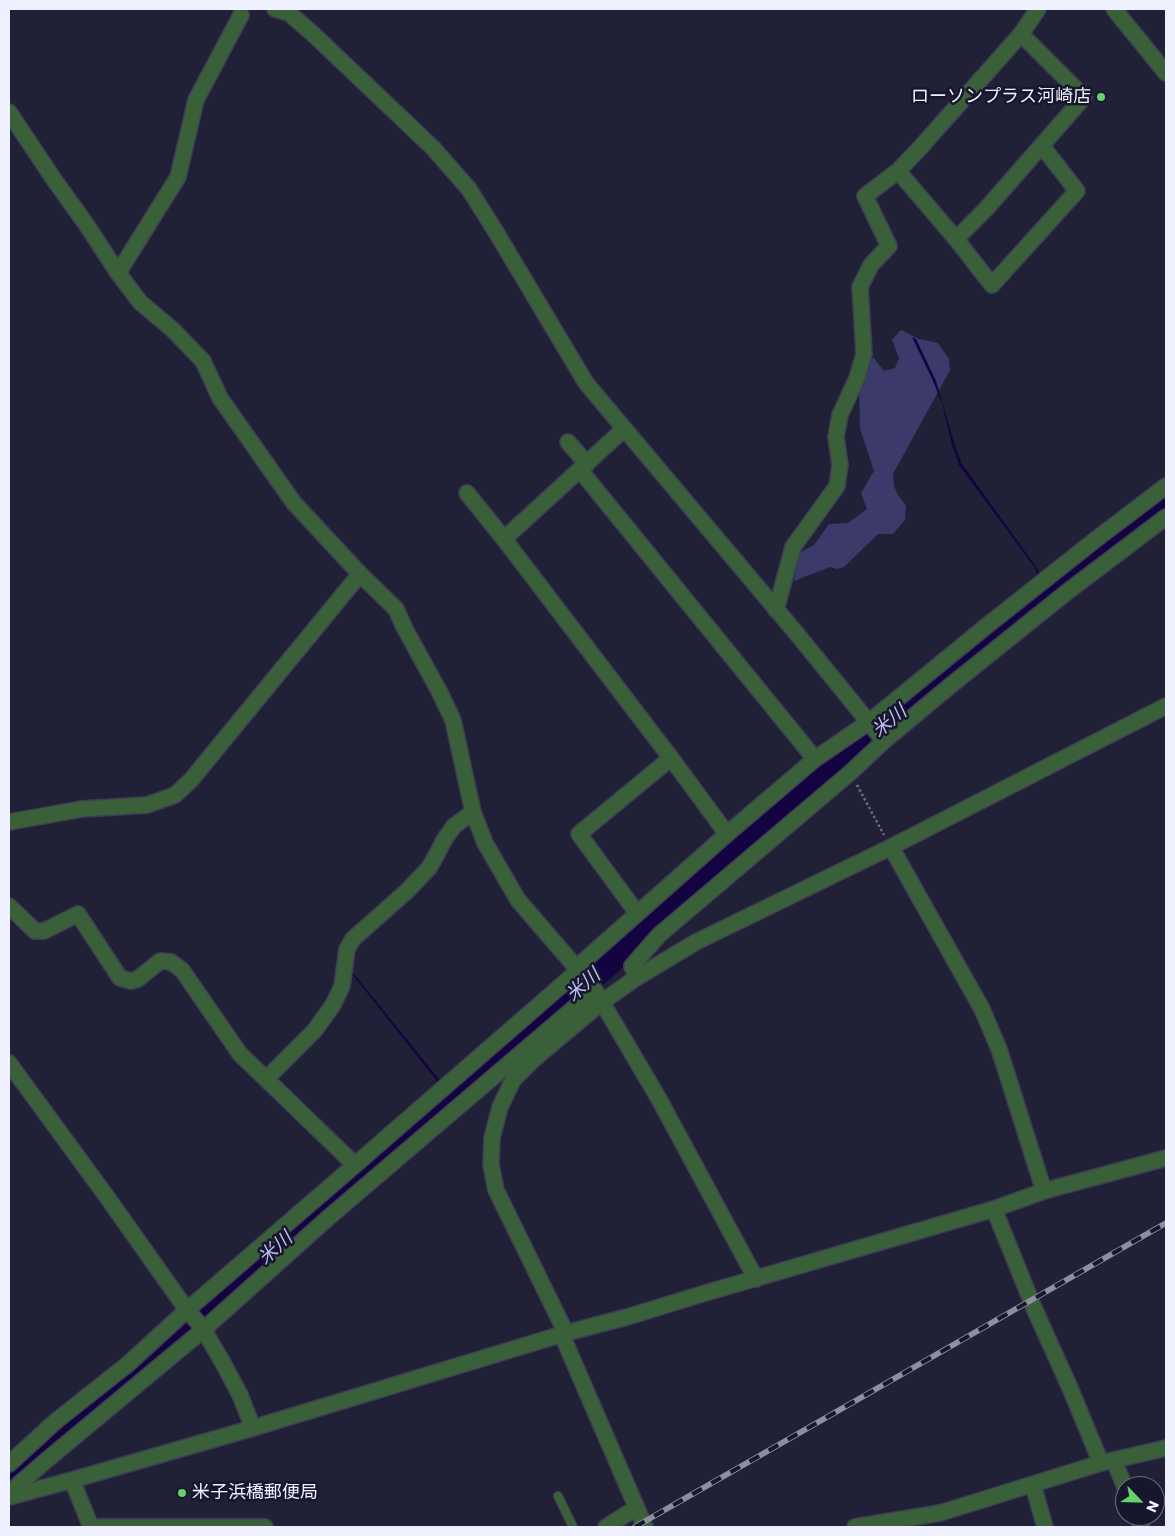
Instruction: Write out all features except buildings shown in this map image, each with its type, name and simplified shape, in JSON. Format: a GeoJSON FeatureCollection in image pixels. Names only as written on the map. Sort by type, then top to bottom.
{"type":"FeatureCollection","features":[{"type":"Feature","properties":{"kind":"street"},"geometry":{"type":"LineString","coordinates":[[275,9],[289,13],[313,34],[433,148],[469,190],[586,383],[884,741]]}},
{"type":"Feature","properties":{"kind":"street"},"geometry":{"type":"LineString","coordinates":[[776,610],[793,547],[837,486],[840,465],[836,437],[840,415],[857,378],[864,354],[860,287],[871,265],[889,246],[865,196],[898,171],[1021,34],[1038,9]]}},
{"type":"Feature","properties":{"kind":"street"},"geometry":{"type":"LineString","coordinates":[[1114,9],[1166,73]]}},
{"type":"Feature","properties":{"kind":"street"},"geometry":{"type":"LineString","coordinates":[[118,273],[178,177],[196,100],[243,11]]}},
{"type":"Feature","properties":{"kind":"street"},"geometry":{"type":"LineString","coordinates":[[956,238],[986,209],[1084,97],[1021,34]]}},
{"type":"Feature","properties":{"kind":"street"},"geometry":{"type":"LineString","coordinates":[[9,112],[118,273],[140,302],[174,330],[203,361],[220,398],[294,503],[360,574],[396,609],[453,720],[473,812],[485,843],[518,900],[597,993],[658,1099],[756,1279]]}},
{"type":"Feature","properties":{"kind":"street"},"geometry":{"type":"LineString","coordinates":[[898,171],[956,238],[992,285],[1077,191],[1042,146]]}},
{"type":"Feature","properties":{"kind":"street"},"geometry":{"type":"LineString","coordinates":[[504,539],[624,429]]}},
{"type":"Feature","properties":{"kind":"street"},"geometry":{"type":"LineString","coordinates":[[568,442],[584,467],[816,760]]}},
{"type":"Feature","properties":{"kind":"street"},"geometry":{"type":"LineString","coordinates":[[9,1464],[56,1421],[128,1364],[579,970],[637,913],[726,834],[816,760],[869,722],[984,628],[1166,486]]}},
{"type":"Feature","properties":{"kind":"street"},"geometry":{"type":"LineString","coordinates":[[467,493],[671,758],[726,834]]}},
{"type":"Feature","properties":{"kind":"street"},"geometry":{"type":"LineString","coordinates":[[636,978],[632,966],[660,935],[957,680],[1067,592],[1166,517]]}},
{"type":"Feature","properties":{"kind":"street"},"geometry":{"type":"LineString","coordinates":[[9,822],[82,809],[147,805],[175,795],[192,780],[360,574]]}},
{"type":"Feature","properties":{"kind":"street"},"geometry":{"type":"LineString","coordinates":[[9,1496],[19,1484],[202,1329],[328,1218],[597,993],[636,978],[696,942],[891,846],[1166,706]]}},
{"type":"Feature","properties":{"kind":"street"},"geometry":{"type":"LineString","coordinates":[[637,913],[579,834],[671,758]]}},
{"type":"Feature","properties":{"kind":"street"},"geometry":{"type":"LineString","coordinates":[[266,1078],[315,1030],[333,1006],[342,986],[347,949],[353,939],[429,868],[454,826],[473,812]]}},
{"type":"Feature","properties":{"kind":"street"},"geometry":{"type":"LineString","coordinates":[[891,846],[982,1009],[999,1050],[1044,1191]]}},
{"type":"Feature","properties":{"kind":"street"},"geometry":{"type":"LineString","coordinates":[[9,906],[35,931],[44,931],[78,914],[120,978],[131,982],[138,979],[160,961],[171,962],[182,970],[240,1054],[355,1165]]}},
{"type":"Feature","properties":{"kind":"street"},"geometry":{"type":"LineString","coordinates":[[597,993],[514,1080],[500,1107],[492,1138],[491,1165],[496,1190],[564,1334],[645,1527]]}},
{"type":"Feature","properties":{"kind":"street"},"geometry":{"type":"LineString","coordinates":[[9,1063],[202,1329],[240,1395],[253,1428]]}},
{"type":"Feature","properties":{"kind":"street"},"geometry":{"type":"LineString","coordinates":[[9,1496],[72,1480],[253,1428],[564,1334],[994,1209],[1044,1191],[1166,1158]]}},
{"type":"Feature","properties":{"kind":"street"},"geometry":{"type":"LineString","coordinates":[[994,1209],[1030,1301],[1070,1388],[1108,1462],[1118,1476]]}},
{"type":"Feature","properties":{"kind":"street"},"geometry":{"type":"LineString","coordinates":[[855,1527],[943,1520],[1033,1485],[1108,1462],[1166,1448]]}},
{"type":"Feature","properties":{"kind":"street"},"geometry":{"type":"LineString","coordinates":[[72,1480],[91,1527]]}},
{"type":"Feature","properties":{"kind":"street"},"geometry":{"type":"LineString","coordinates":[[1033,1485],[1045,1527]]}},
{"type":"Feature","properties":{"kind":"street"},"geometry":{"type":"LineString","coordinates":[[606,1527],[636,1508]]}},
{"type":"Feature","properties":{"kind":"street"},"geometry":{"type":"LineString","coordinates":[[98,1527],[264,1527]]}},
{"type":"Feature","properties":{"kind":"lane"},"geometry":{"type":"LineString","coordinates":[[558,1496],[573,1527]]}},
{"type":"Feature","properties":{"kind":"path"},"geometry":{"type":"LineString","coordinates":[[851,772],[891,846]]}},
{"type":"Feature","properties":{"kind":"shaded area"},"geometry":{"type":"Polygon","coordinates":[[[901,330],[919,339],[938,343],[949,359],[950,370],[893,474],[894,486],[906,506],[905,520],[893,534],[878,534],[844,567],[837,569],[830,567],[794,581],[799,553],[814,545],[829,524],[848,523],[867,509],[861,493],[874,471],[860,429],[859,385],[868,359],[874,358],[884,371],[895,368],[899,358],[892,340],[901,330]]]}},
{"type":"Feature","properties":{"kind":"shaded area"},"geometry":{"type":"Polygon","coordinates":[[[912,337],[916,339],[936,381],[962,464],[1037,568],[1041,578],[1039,579],[1035,568],[959,465],[942,403],[912,337]]]}},
{"type":"Feature","properties":{"kind":"shaded area"},"geometry":{"type":"Polygon","coordinates":[[[354,974],[438,1078],[443,1083],[440,1085],[354,974]]]}},
{"type":"Feature","properties":{"kind":"waterway","name":"米川"},"geometry":{"type":"LineString","coordinates":[[9,1478],[154,1357],[331,1201],[452,1101],[842,761],[977,653],[1076,570],[1166,505]]}},
{"type":"Feature","properties":{"kind":"railway"},"geometry":{"type":"LineString","coordinates":[[635,1527],[1166,1223]]}},
{"type":"Feature","properties":{"kind":"place","name":"ローソンプラス河崎店"},"geometry":{"type":"Point","coordinates":[1101,97]}},
{"type":"Feature","properties":{"kind":"place","name":"米子浜橋郵便局"},"geometry":{"type":"Point","coordinates":[182,1493]}}]}
